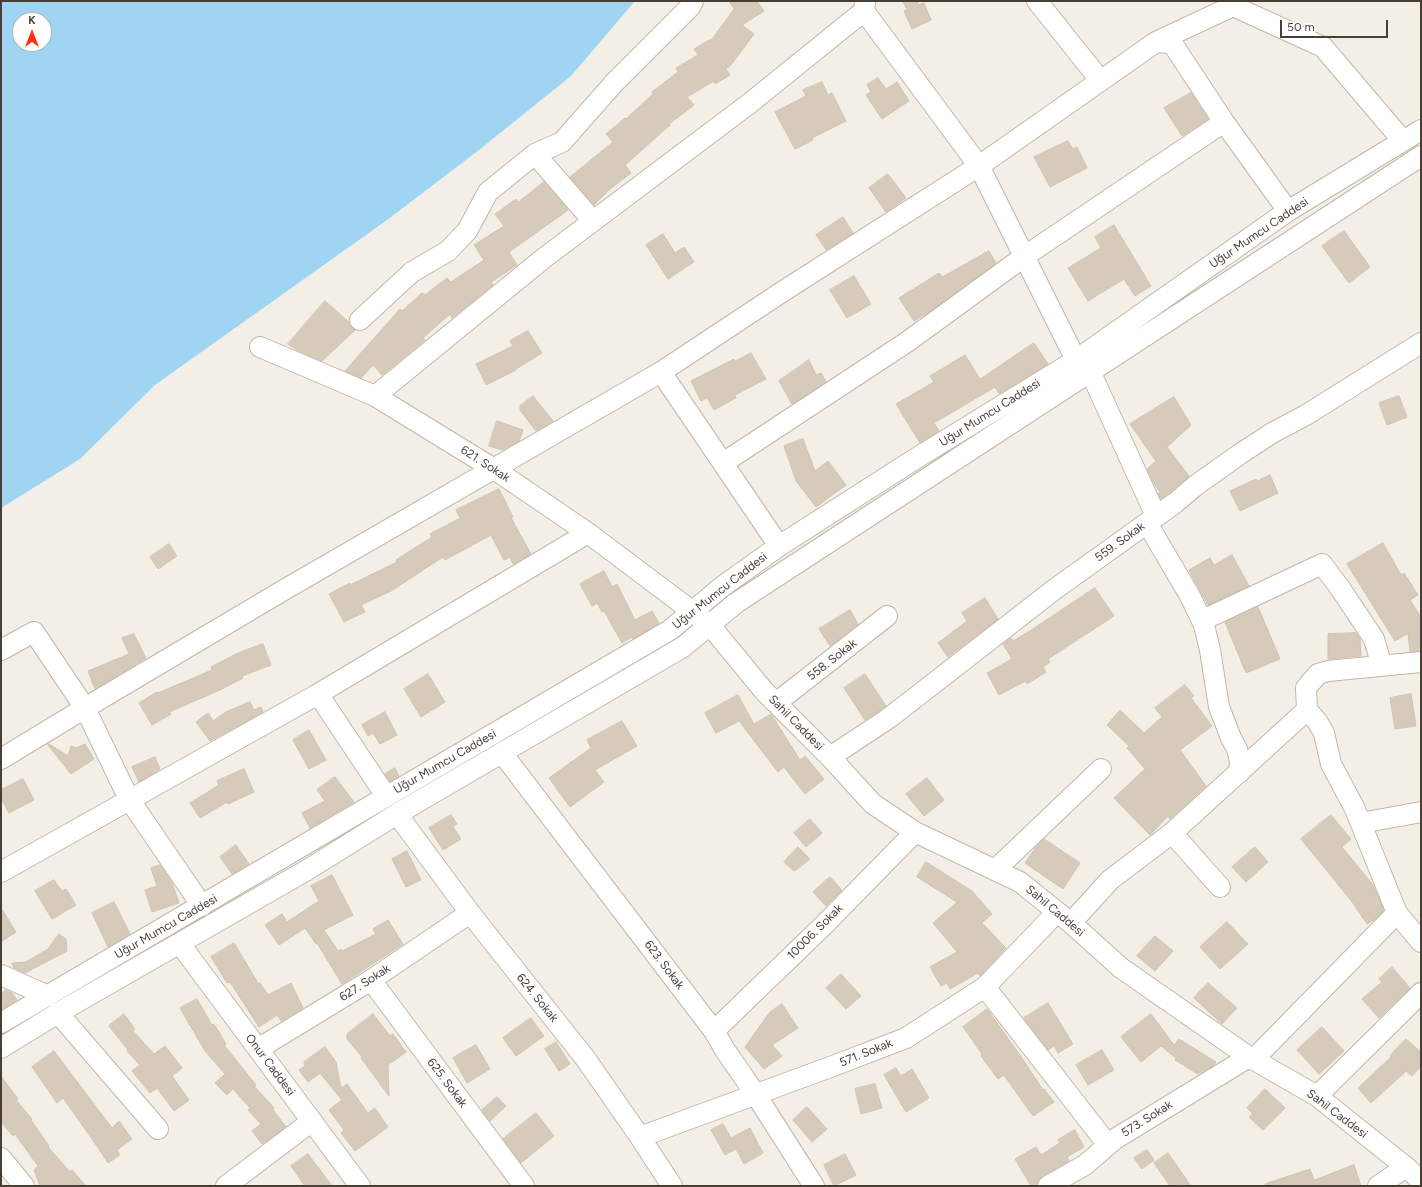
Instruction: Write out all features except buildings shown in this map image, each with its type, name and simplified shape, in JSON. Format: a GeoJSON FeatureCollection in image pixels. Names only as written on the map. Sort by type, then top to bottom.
{"type":"FeatureCollection","features":[{"type":"Feature","properties":{"kind":"street"},"geometry":{"type":"LineString","coordinates":[[360,320],[412,272],[448,251],[467,231],[488,192],[535,154],[562,142],[614,83],[690,6],[693,1]]}},
{"type":"Feature","properties":{"kind":"street"},"geometry":{"type":"LineString","coordinates":[[1037,1],[1100,80]]}},
{"type":"Feature","properties":{"kind":"street"},"geometry":{"type":"LineString","coordinates":[[375,396],[544,258],[750,103],[864,6],[979,166],[1083,365],[1151,520],[1203,620],[1208,640],[1219,707],[1237,750],[1240,760],[1239,773]]}},
{"type":"Feature","properties":{"kind":"street"},"geometry":{"type":"LineString","coordinates":[[1,759],[296,583],[661,372],[785,290],[979,166],[1156,42],[1233,6],[1323,47],[1403,141]]}},
{"type":"Feature","properties":{"kind":"street"},"geometry":{"type":"LineString","coordinates":[[1156,42],[1172,43],[1224,122],[1288,211]]}},
{"type":"Feature","properties":{"kind":"street"},"geometry":{"type":"LineString","coordinates":[[723,463],[907,342],[1025,256],[1224,122]]}},
{"type":"Feature","properties":{"kind":"street","name":"Uğur Mumcu Caddesi"},"geometry":{"type":"LineString","coordinates":[[1,1048],[58,1013],[307,870],[397,814],[683,648],[709,624],[736,603],[1083,365],[1288,211],[1421,130]]}},
{"type":"Feature","properties":{"kind":"street"},"geometry":{"type":"LineString","coordinates":[[535,154],[593,221]]}},
{"type":"Feature","properties":{"kind":"street","name":"Uğur Mumcu Caddesi"},"geometry":{"type":"LineString","coordinates":[[1,1023],[670,630],[691,611],[723,586],[780,546],[915,459],[1083,365],[1421,156]]}},
{"type":"Feature","properties":{"kind":"street","name":"559. Sokak"},"geometry":{"type":"LineString","coordinates":[[830,757],[889,718],[1055,589],[1240,454],[1272,433],[1306,415],[1421,343]]}},
{"type":"Feature","properties":{"kind":"street","name":"621. Sokak"},"geometry":{"type":"LineString","coordinates":[[260,347],[375,396],[494,469],[588,534],[691,611]]}},
{"type":"Feature","properties":{"kind":"street"},"geometry":{"type":"LineString","coordinates":[[661,372],[780,546]]}},
{"type":"Feature","properties":{"kind":"street"},"geometry":{"type":"LineString","coordinates":[[1,872],[318,694],[588,534]]}},
{"type":"Feature","properties":{"kind":"street"},"geometry":{"type":"LineString","coordinates":[[1203,620],[1322,564],[1374,639],[1382,666]]}},
{"type":"Feature","properties":{"kind":"street","name":"Sahil Caddesi"},"geometry":{"type":"LineString","coordinates":[[691,611],[709,624],[764,691],[830,757],[873,804],[915,832],[1020,882],[1064,917],[1121,968],[1251,1058],[1317,1096],[1416,1173]]}},
{"type":"Feature","properties":{"kind":"street","name":"558. Sokak"},"geometry":{"type":"LineString","coordinates":[[776,703],[887,616]]}},
{"type":"Feature","properties":{"kind":"street"},"geometry":{"type":"LineString","coordinates":[[1,650],[34,632],[85,708],[130,800],[202,906]]}},
{"type":"Feature","properties":{"kind":"street"},"geometry":{"type":"LineString","coordinates":[[1421,662],[1328,671],[1318,674],[1306,688],[1307,710],[1317,721],[1324,733],[1331,764],[1355,809],[1397,912],[1421,942]]}},
{"type":"Feature","properties":{"kind":"street"},"geometry":{"type":"LineString","coordinates":[[318,694],[386,796]]}},
{"type":"Feature","properties":{"kind":"street","name":"571. Sokak"},"geometry":{"type":"LineString","coordinates":[[640,1137],[906,1038],[985,987],[1064,917],[1172,833],[1307,710]]}},
{"type":"Feature","properties":{"kind":"street","name":"623. Sokak"},"geometry":{"type":"LineString","coordinates":[[502,753],[714,1031],[814,1186]]}},
{"type":"Feature","properties":{"kind":"street"},"geometry":{"type":"LineString","coordinates":[[995,870],[1101,769]]}},
{"type":"Feature","properties":{"kind":"street"},"geometry":{"type":"LineString","coordinates":[[1361,823],[1421,812]]}},
{"type":"Feature","properties":{"kind":"street","name":"624. Sokak"},"geometry":{"type":"LineString","coordinates":[[397,814],[470,913],[585,1058],[672,1186]]}},
{"type":"Feature","properties":{"kind":"street","name":"10006. Sokak"},"geometry":{"type":"LineString","coordinates":[[714,1031],[824,925],[915,832]]}},
{"type":"Feature","properties":{"kind":"street"},"geometry":{"type":"LineString","coordinates":[[1172,833],[1220,887]]}},
{"type":"Feature","properties":{"kind":"street","name":"573. Sokak"},"geometry":{"type":"LineString","coordinates":[[1048,1186],[1085,1165],[1115,1139],[1251,1058],[1397,912]]}},
{"type":"Feature","properties":{"kind":"street","name":"627. Sokak"},"geometry":{"type":"LineString","coordinates":[[258,1049],[371,980],[470,913]]}},
{"type":"Feature","properties":{"kind":"street","name":"Onur Caddesi"},"geometry":{"type":"LineString","coordinates":[[180,944],[360,1186]]}},
{"type":"Feature","properties":{"kind":"street"},"geometry":{"type":"LineString","coordinates":[[1,974],[48,996]]}},
{"type":"Feature","properties":{"kind":"street","name":"625. Sokak"},"geometry":{"type":"LineString","coordinates":[[371,980],[524,1186]]}},
{"type":"Feature","properties":{"kind":"street"},"geometry":{"type":"LineString","coordinates":[[985,987],[1108,1145]]}},
{"type":"Feature","properties":{"kind":"street"},"geometry":{"type":"LineString","coordinates":[[1317,1096],[1421,993]]}},
{"type":"Feature","properties":{"kind":"street"},"geometry":{"type":"LineString","coordinates":[[58,1013],[158,1129]]}},
{"type":"Feature","properties":{"kind":"street"},"geometry":{"type":"LineString","coordinates":[[226,1186],[312,1121]]}},
{"type":"Feature","properties":{"kind":"street"},"geometry":{"type":"LineString","coordinates":[[1,1158],[24,1186]]}},
{"type":"Feature","properties":{"kind":"street"},"geometry":{"type":"LineString","coordinates":[[1378,1186],[1416,1173]]}},
{"type":"Feature","properties":{"kind":"water"},"geometry":{"type":"Polygon","coordinates":[[[1,1],[635,1],[571,76],[479,150],[387,220],[155,385],[80,459],[1,508],[1,1]]]}}]}
